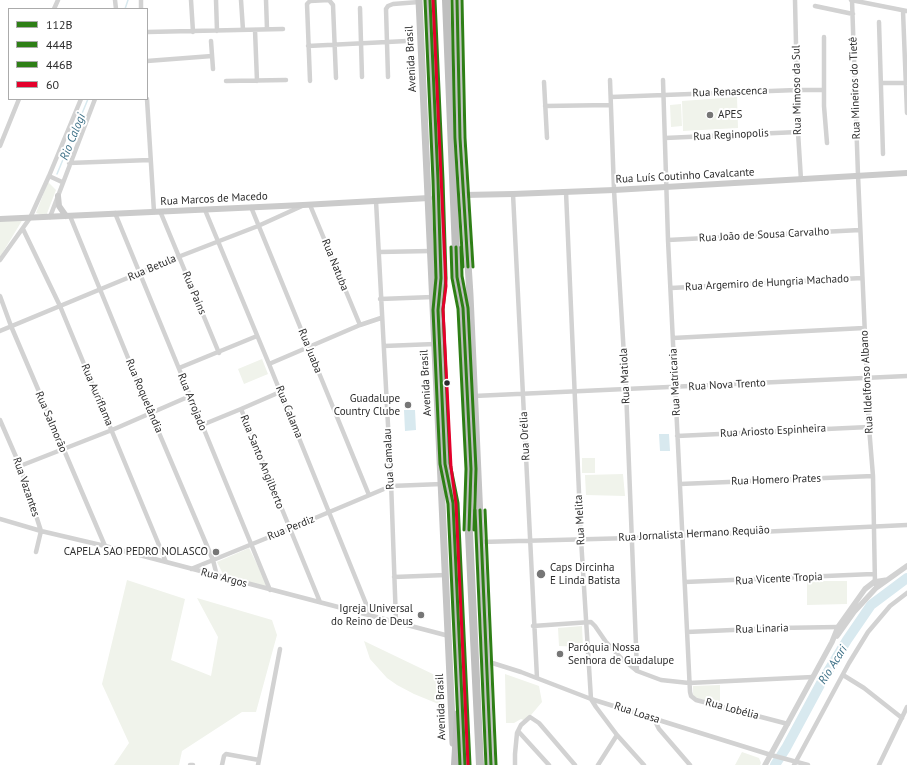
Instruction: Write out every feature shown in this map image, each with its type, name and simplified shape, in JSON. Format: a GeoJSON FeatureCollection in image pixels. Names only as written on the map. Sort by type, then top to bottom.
{"type":"FeatureCollection","features":[{"type":"Feature","properties":{"kind":"highway","name":"Avenida Brasil"},"geometry":{"type":"LineString","coordinates":[[430,0],[441,278],[438,318],[445,464],[454,503],[465,765]]}},
{"type":"Feature","properties":{"kind":"highway"},"geometry":{"type":"LineString","coordinates":[[446,0],[457,277],[463,308],[471,469],[469,533],[480,765]]}},
{"type":"Feature","properties":{"kind":"highway"},"geometry":{"type":"LineString","coordinates":[[454,765],[460,670]]}},
{"type":"Feature","properties":{"kind":"main road"},"geometry":{"type":"LineString","coordinates":[[457,0],[460,138],[470,295],[491,765]]}},
{"type":"Feature","properties":{"kind":"main road","name":"Avenida Brasil"},"geometry":{"type":"LineString","coordinates":[[419,1],[454,765]]}},
{"type":"Feature","properties":{"kind":"main road","name":"Rua Luís Coutinho Cavalcante"},"geometry":{"type":"LineString","coordinates":[[464,195],[614,190],[907,173]]}},
{"type":"Feature","properties":{"kind":"main road"},"geometry":{"type":"LineString","coordinates":[[58,196],[59,206],[68,216]]}},
{"type":"Feature","properties":{"kind":"main road","name":"Rua Marcos de Macedo"},"geometry":{"type":"LineString","coordinates":[[0,219],[429,198]]}},
{"type":"Feature","properties":{"kind":"street"},"geometry":{"type":"LineString","coordinates":[[191,0],[193,32]]}},
{"type":"Feature","properties":{"kind":"street"},"geometry":{"type":"LineString","coordinates":[[216,0],[217,31]]}},
{"type":"Feature","properties":{"kind":"street"},"geometry":{"type":"LineString","coordinates":[[241,0],[243,30]]}},
{"type":"Feature","properties":{"kind":"street"},"geometry":{"type":"LineString","coordinates":[[266,0],[267,30]]}},
{"type":"Feature","properties":{"kind":"street"},"geometry":{"type":"LineString","coordinates":[[310,81],[307,4],[310,1],[329,0],[332,2],[336,78]]}},
{"type":"Feature","properties":{"kind":"street","name":"Rua Mimoso da Sul"},"geometry":{"type":"LineString","coordinates":[[795,0],[798,132],[801,180]]}},
{"type":"Feature","properties":{"kind":"street"},"geometry":{"type":"LineString","coordinates":[[852,0],[905,11],[907,113]]}},
{"type":"Feature","properties":{"kind":"street","name":"Rua Mineiros do Tietê"},"geometry":{"type":"LineString","coordinates":[[852,0],[858,175]]}},
{"type":"Feature","properties":{"kind":"street"},"geometry":{"type":"LineString","coordinates":[[388,77],[386,9],[388,6],[393,4],[419,1]]}},
{"type":"Feature","properties":{"kind":"street"},"geometry":{"type":"LineString","coordinates":[[815,6],[853,14]]}},
{"type":"Feature","properties":{"kind":"street"},"geometry":{"type":"LineString","coordinates":[[360,8],[362,78]]}},
{"type":"Feature","properties":{"kind":"street"},"geometry":{"type":"LineString","coordinates":[[879,22],[883,154]]}},
{"type":"Feature","properties":{"kind":"street"},"geometry":{"type":"LineString","coordinates":[[148,32],[283,29]]}},
{"type":"Feature","properties":{"kind":"street"},"geometry":{"type":"LineString","coordinates":[[255,30],[257,81]]}},
{"type":"Feature","properties":{"kind":"street"},"geometry":{"type":"LineString","coordinates":[[824,37],[824,90],[828,143]]}},
{"type":"Feature","properties":{"kind":"street"},"geometry":{"type":"LineString","coordinates":[[211,40],[213,69]]}},
{"type":"Feature","properties":{"kind":"street"},"geometry":{"type":"LineString","coordinates":[[308,46],[407,41]]}},
{"type":"Feature","properties":{"kind":"street"},"geometry":{"type":"LineString","coordinates":[[148,61],[212,56]]}},
{"type":"Feature","properties":{"kind":"street"},"geometry":{"type":"LineString","coordinates":[[226,81],[286,80]]}},
{"type":"Feature","properties":{"kind":"street","name":"Rua Matiola"},"geometry":{"type":"LineString","coordinates":[[610,80],[614,190],[626,389],[637,671]]}},
{"type":"Feature","properties":{"kind":"street","name":"Rua Matricaria"},"geometry":{"type":"LineString","coordinates":[[663,80],[668,240],[689,683]]}},
{"type":"Feature","properties":{"kind":"street"},"geometry":{"type":"LineString","coordinates":[[544,82],[546,138]]}},
{"type":"Feature","properties":{"kind":"street"},"geometry":{"type":"LineString","coordinates":[[881,83],[906,82]]}},
{"type":"Feature","properties":{"kind":"street","name":"Rua Renascenca"},"geometry":{"type":"LineString","coordinates":[[611,96],[824,90]]}},
{"type":"Feature","properties":{"kind":"street"},"geometry":{"type":"LineString","coordinates":[[0,146],[19,100]]}},
{"type":"Feature","properties":{"kind":"street"},"geometry":{"type":"LineString","coordinates":[[0,260],[30,218],[81,100]]}},
{"type":"Feature","properties":{"kind":"street"},"geometry":{"type":"LineString","coordinates":[[50,217],[69,163],[95,100]]}},
{"type":"Feature","properties":{"kind":"street","name":"Rua Pains"},"geometry":{"type":"LineString","coordinates":[[147,100],[150,160],[157,212],[178,256],[219,353]]}},
{"type":"Feature","properties":{"kind":"street"},"geometry":{"type":"LineString","coordinates":[[545,106],[611,105]]}},
{"type":"Feature","properties":{"kind":"street","name":"Rua Reginopolis"},"geometry":{"type":"LineString","coordinates":[[665,138],[798,132]]}},
{"type":"Feature","properties":{"kind":"street"},"geometry":{"type":"LineString","coordinates":[[69,163],[150,160]]}},
{"type":"Feature","properties":{"kind":"street","name":"Rua Ildelfonso Albano"},"geometry":{"type":"LineString","coordinates":[[858,175],[874,526],[873,574],[876,588]]}},
{"type":"Feature","properties":{"kind":"street"},"geometry":{"type":"LineString","coordinates":[[49,176],[62,182]]}},
{"type":"Feature","properties":{"kind":"street","name":"Rua Melita"},"geometry":{"type":"LineString","coordinates":[[566,192],[581,539],[591,699]]}},
{"type":"Feature","properties":{"kind":"street","name":"Rua Orélia"},"geometry":{"type":"LineString","coordinates":[[513,194],[533,626],[537,678]]}},
{"type":"Feature","properties":{"kind":"street","name":"Rua Camalau"},"geometry":{"type":"LineString","coordinates":[[376,201],[391,486],[396,622]]}},
{"type":"Feature","properties":{"kind":"street","name":"Rua Betula"},"geometry":{"type":"LineString","coordinates":[[0,331],[140,274],[178,256],[258,226],[303,205]]}},
{"type":"Feature","properties":{"kind":"street","name":"Rua Natuba"},"geometry":{"type":"LineString","coordinates":[[310,205],[360,325]]}},
{"type":"Feature","properties":{"kind":"street","name":"Rua Juaba"},"geometry":{"type":"LineString","coordinates":[[251,207],[369,495]]}},
{"type":"Feature","properties":{"kind":"street","name":"Rua Calama"},"geometry":{"type":"LineString","coordinates":[[205,210],[371,616]]}},
{"type":"Feature","properties":{"kind":"street","name":"Rua Arrojado"},"geometry":{"type":"LineString","coordinates":[[114,214],[179,368],[250,545],[270,590]]}},
{"type":"Feature","properties":{"kind":"street","name":"Rua Roquelândia"},"geometry":{"type":"LineString","coordinates":[[68,216],[213,560],[217,576]]}},
{"type":"Feature","properties":{"kind":"street","name":"Rua Auriflama"},"geometry":{"type":"LineString","coordinates":[[23,229],[60,306],[166,562]]}},
{"type":"Feature","properties":{"kind":"street","name":"Rua João de Sousa Carvalho"},"geometry":{"type":"LineString","coordinates":[[668,240],[860,230]]}},
{"type":"Feature","properties":{"kind":"street"},"geometry":{"type":"LineString","coordinates":[[379,252],[431,251]]}},
{"type":"Feature","properties":{"kind":"street","name":"Rua Argemiro de Hungria Machado"},"geometry":{"type":"LineString","coordinates":[[671,288],[862,278]]}},
{"type":"Feature","properties":{"kind":"street","name":"Rua Salmorão"},"geometry":{"type":"LineString","coordinates":[[0,296],[11,326],[105,546]]}},
{"type":"Feature","properties":{"kind":"street"},"geometry":{"type":"LineString","coordinates":[[380,298],[433,297]]}},
{"type":"Feature","properties":{"kind":"street"},"geometry":{"type":"LineString","coordinates":[[269,364],[360,325],[381,318]]}},
{"type":"Feature","properties":{"kind":"street"},"geometry":{"type":"LineString","coordinates":[[673,338],[864,328]]}},
{"type":"Feature","properties":{"kind":"street"},"geometry":{"type":"LineString","coordinates":[[179,368],[219,353],[257,336]]}},
{"type":"Feature","properties":{"kind":"street"},"geometry":{"type":"LineString","coordinates":[[384,346],[435,344]]}},
{"type":"Feature","properties":{"kind":"street","name":"Rua Nova Trento"},"geometry":{"type":"LineString","coordinates":[[474,396],[523,395],[907,376]]}},
{"type":"Feature","properties":{"kind":"street"},"geometry":{"type":"LineString","coordinates":[[202,425],[241,410],[280,392]]}},
{"type":"Feature","properties":{"kind":"street"},"geometry":{"type":"LineString","coordinates":[[20,466],[151,414],[190,396]]}},
{"type":"Feature","properties":{"kind":"street","name":"Rua Santo Angilberto"},"geometry":{"type":"LineString","coordinates":[[241,410],[289,530],[320,602]]}},
{"type":"Feature","properties":{"kind":"street","name":"Rua Vazantes"},"geometry":{"type":"LineString","coordinates":[[0,420],[20,466],[41,532]]}},
{"type":"Feature","properties":{"kind":"street","name":"Rua Ariosto Espinheira"},"geometry":{"type":"LineString","coordinates":[[678,436],[869,427]]}},
{"type":"Feature","properties":{"kind":"street","name":"Rua Homero Prates"},"geometry":{"type":"LineString","coordinates":[[680,484],[872,476]]}},
{"type":"Feature","properties":{"kind":"street"},"geometry":{"type":"LineString","coordinates":[[391,486],[442,484]]}},
{"type":"Feature","properties":{"kind":"street","name":"Rua Perdiz"},"geometry":{"type":"LineString","coordinates":[[191,569],[289,530],[391,486]]}},
{"type":"Feature","properties":{"kind":"street","name":"Rua Argos"},"geometry":{"type":"LineString","coordinates":[[0,519],[41,532],[105,546],[449,636]]}},
{"type":"Feature","properties":{"kind":"street","name":"Rua Jornalista Hermano Requião"},"geometry":{"type":"LineString","coordinates":[[481,542],[530,542],[632,538],[907,525]]}},
{"type":"Feature","properties":{"kind":"street"},"geometry":{"type":"LineString","coordinates":[[36,552],[41,532]]}},
{"type":"Feature","properties":{"kind":"street"},"geometry":{"type":"LineString","coordinates":[[832,642],[854,612],[876,588],[907,566]]}},
{"type":"Feature","properties":{"kind":"street","name":"Rua Vicente Tropia"},"geometry":{"type":"LineString","coordinates":[[685,582],[873,574]]}},
{"type":"Feature","properties":{"kind":"street"},"geometry":{"type":"LineString","coordinates":[[394,577],[446,575]]}},
{"type":"Feature","properties":{"kind":"street"},"geometry":{"type":"LineString","coordinates":[[765,765],[773,755],[832,642],[838,627],[865,589],[874,582],[887,580]]}},
{"type":"Feature","properties":{"kind":"street"},"geometry":{"type":"LineString","coordinates":[[795,764],[843,675],[872,627],[890,606],[907,593]]}},
{"type":"Feature","properties":{"kind":"street"},"geometry":{"type":"LineString","coordinates":[[533,626],[587,622],[593,624],[614,652],[637,671],[661,680],[689,683],[813,677]]}},
{"type":"Feature","properties":{"kind":"street","name":"Rua Linaria"},"geometry":{"type":"LineString","coordinates":[[687,632],[838,627]]}},
{"type":"Feature","properties":{"kind":"street"},"geometry":{"type":"LineString","coordinates":[[222,765],[226,754],[258,763],[280,649]]}},
{"type":"Feature","properties":{"kind":"street","name":"Rua Loasa"},"geometry":{"type":"LineString","coordinates":[[486,661],[537,678],[591,699],[790,760],[795,764],[808,765]]}},
{"type":"Feature","properties":{"kind":"street"},"geometry":{"type":"LineString","coordinates":[[843,675],[864,688],[902,718]]}},
{"type":"Feature","properties":{"kind":"street","name":"Rua Lobélia"},"geometry":{"type":"LineString","coordinates":[[689,683],[691,696],[696,700],[788,724]]}},
{"type":"Feature","properties":{"kind":"street"},"geometry":{"type":"LineString","coordinates":[[591,699],[617,735],[644,765]]}},
{"type":"Feature","properties":{"kind":"street"},"geometry":{"type":"LineString","coordinates":[[879,765],[907,707]]}},
{"type":"Feature","properties":{"kind":"street"},"geometry":{"type":"LineString","coordinates":[[515,765],[515,745],[518,731],[521,725],[530,717],[539,723],[575,765]]}},
{"type":"Feature","properties":{"kind":"street"},"geometry":{"type":"LineString","coordinates":[[654,719],[659,729],[690,765]]}},
{"type":"Feature","properties":{"kind":"street"},"geometry":{"type":"LineString","coordinates":[[518,731],[549,765]]}},
{"type":"Feature","properties":{"kind":"street"},"geometry":{"type":"LineString","coordinates":[[598,765],[617,735]]}},
{"type":"Feature","properties":{"kind":"shaded area","name":"APES"},"geometry":{"type":"Polygon","coordinates":[[[737,97],[738,128],[683,131],[682,101],[737,97]]]}},
{"type":"Feature","properties":{"kind":"shaded area"},"geometry":{"type":"Polygon","coordinates":[[[681,104],[682,126],[671,127],[670,105],[681,104]]]}},
{"type":"Feature","properties":{"kind":"shaded area"},"geometry":{"type":"Polygon","coordinates":[[[48,182],[56,190],[46,216],[36,213],[48,182]]]}},
{"type":"Feature","properties":{"kind":"shaded area"},"geometry":{"type":"Polygon","coordinates":[[[23,219],[0,257],[0,220],[23,219]]]}},
{"type":"Feature","properties":{"kind":"shaded area"},"geometry":{"type":"Polygon","coordinates":[[[262,359],[268,374],[244,384],[238,369],[262,359]]]}},
{"type":"Feature","properties":{"kind":"shaded area"},"geometry":{"type":"Polygon","coordinates":[[[404,410],[415,410],[416,430],[405,431],[404,410]]]}},
{"type":"Feature","properties":{"kind":"shaded area"},"geometry":{"type":"Polygon","coordinates":[[[659,434],[669,434],[670,451],[660,451],[659,434]]]}},
{"type":"Feature","properties":{"kind":"shaded area"},"geometry":{"type":"Polygon","coordinates":[[[582,458],[595,458],[595,473],[582,473],[582,458]]]}},
{"type":"Feature","properties":{"kind":"shaded area"},"geometry":{"type":"Polygon","coordinates":[[[623,474],[625,496],[586,495],[585,475],[623,474]]]}},
{"type":"Feature","properties":{"kind":"shaded area"},"geometry":{"type":"Polygon","coordinates":[[[249,548],[269,588],[223,574],[217,562],[249,548]]]}},
{"type":"Feature","properties":{"kind":"shaded area"},"geometry":{"type":"Polygon","coordinates":[[[127,580],[185,599],[171,660],[211,676],[218,637],[197,598],[272,620],[277,635],[256,712],[242,712],[182,751],[179,765],[114,765],[129,743],[102,684],[127,580]]]}},
{"type":"Feature","properties":{"kind":"shaded area"},"geometry":{"type":"Polygon","coordinates":[[[807,581],[847,581],[847,604],[807,605],[807,581]]]}},
{"type":"Feature","properties":{"kind":"shaded area"},"geometry":{"type":"Polygon","coordinates":[[[582,626],[583,647],[559,646],[558,628],[582,626]]]}},
{"type":"Feature","properties":{"kind":"shaded area"},"geometry":{"type":"Polygon","coordinates":[[[364,641],[439,677],[441,705],[414,694],[387,678],[370,659],[364,641]]]}},
{"type":"Feature","properties":{"kind":"shaded area"},"geometry":{"type":"Polygon","coordinates":[[[505,674],[539,686],[542,702],[526,721],[521,719],[514,723],[506,723],[505,674]]]}},
{"type":"Feature","properties":{"kind":"shaded area"},"geometry":{"type":"Polygon","coordinates":[[[720,685],[720,704],[693,697],[693,686],[720,685]]]}},
{"type":"Feature","properties":{"kind":"shaded area"},"geometry":{"type":"Polygon","coordinates":[[[742,752],[759,758],[761,763],[760,765],[735,765],[742,752]]]}},
{"type":"Feature","properties":{"kind":"waterway","name":"Rio Calogi"},"geometry":{"type":"LineString","coordinates":[[125,8],[128,0]]}},
{"type":"Feature","properties":{"kind":"waterway","name":"Rio Calogi"},"geometry":{"type":"LineString","coordinates":[[57,174],[88,100]]}},
{"type":"Feature","properties":{"kind":"waterway","name":"Rio Acari"},"geometry":{"type":"LineString","coordinates":[[775,765],[786,748],[821,683],[847,640],[871,605],[907,578]]}},
{"type":"Feature","properties":{"kind":"transit line","name":"444B"},"geometry":{"type":"LineString","coordinates":[[425,0],[433,180],[436,278],[433,310],[440,464],[448,504],[460,765]]}},
{"type":"Feature","properties":{"kind":"transit line","name":"112B"},"geometry":{"type":"LineString","coordinates":[[430,0],[438,180],[441,278],[438,310],[445,464],[453,503],[465,765]]}},
{"type":"Feature","properties":{"kind":"transit line","name":"60"},"geometry":{"type":"LineString","coordinates":[[433,0],[446,286],[443,309],[451,467],[456,504],[468,765]]}},
{"type":"Feature","properties":{"kind":"transit line","name":"446B"},"geometry":{"type":"LineString","coordinates":[[435,0],[446,278],[443,310],[450,463],[458,503],[470,765]]}},
{"type":"Feature","properties":{"kind":"transit line","name":"444B"},"geometry":{"type":"LineString","coordinates":[[452,0],[455,138],[463,267]]}},
{"type":"Feature","properties":{"kind":"transit line","name":"112B"},"geometry":{"type":"LineString","coordinates":[[457,0],[460,138],[468,267]]}},
{"type":"Feature","properties":{"kind":"transit line","name":"446B"},"geometry":{"type":"LineString","coordinates":[[462,0],[465,138],[473,267]]}},
{"type":"Feature","properties":{"kind":"transit line","name":"444B"},"geometry":{"type":"LineString","coordinates":[[451,247],[452,278],[458,309],[466,469],[464,530]]}},
{"type":"Feature","properties":{"kind":"transit line","name":"112B"},"geometry":{"type":"LineString","coordinates":[[456,247],[457,277],[463,308],[471,469],[469,530]]}},
{"type":"Feature","properties":{"kind":"transit line","name":"446B"},"geometry":{"type":"LineString","coordinates":[[461,247],[462,276],[468,308],[476,469],[474,530]]}},
{"type":"Feature","properties":{"kind":"transit line","name":"444B"},"geometry":{"type":"LineString","coordinates":[[475,510],[486,765]]}},
{"type":"Feature","properties":{"kind":"transit line","name":"112B"},"geometry":{"type":"LineString","coordinates":[[480,510],[491,765]]}},
{"type":"Feature","properties":{"kind":"transit line","name":"446B"},"geometry":{"type":"LineString","coordinates":[[485,510],[496,765]]}},
{"type":"Feature","properties":{"kind":"place","name":"APES"},"geometry":{"type":"Point","coordinates":[710,115]}},
{"type":"Feature","properties":{"kind":"place","name":"Guadalupe Country Clube"},"geometry":{"type":"Point","coordinates":[408,405]}},
{"type":"Feature","properties":{"kind":"place","name":"CAPELA SAO PEDRO NOLASCO"},"geometry":{"type":"Point","coordinates":[216,552]}},
{"type":"Feature","properties":{"kind":"place","name":"Caps Dircinha E Linda Batista"},"geometry":{"type":"Point","coordinates":[541,574]}},
{"type":"Feature","properties":{"kind":"place","name":"Igreja Universal do Reino de Deus"},"geometry":{"type":"Point","coordinates":[421,615]}},
{"type":"Feature","properties":{"kind":"place","name":"Paróquia Nossa Senhora de Guadalupe"},"geometry":{"type":"Point","coordinates":[560,654]}}]}
